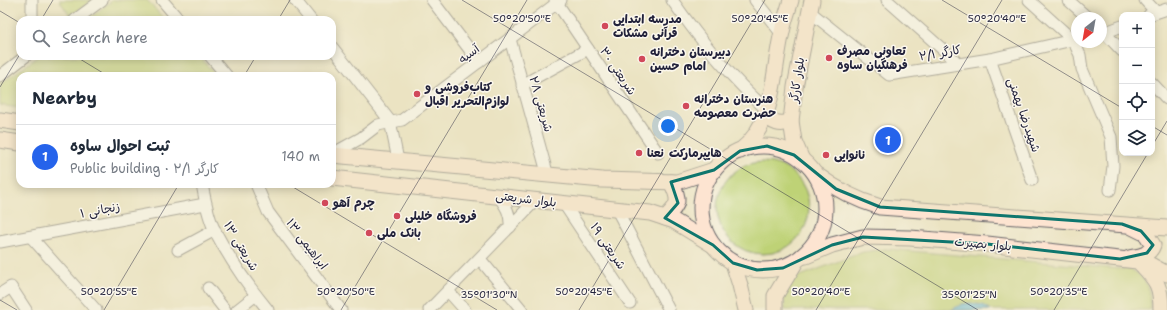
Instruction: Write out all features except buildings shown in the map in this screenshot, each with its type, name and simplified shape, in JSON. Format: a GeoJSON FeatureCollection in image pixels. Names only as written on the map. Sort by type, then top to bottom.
{"type":"FeatureCollection","features":[{"type":"Feature","properties":{"kind":"main road","name":"بلوار کارگر"},"geometry":{"type":"LineString","coordinates":[[740,150],[748,144],[759,130],[766,112],[781,33],[791,0]]}},
{"type":"Feature","properties":{"kind":"main road","name":"بلوار کارگر"},"geometry":{"type":"LineString","coordinates":[[802,160],[794,141],[791,121],[795,87],[810,6]]}},
{"type":"Feature","properties":{"kind":"main road"},"geometry":{"type":"LineString","coordinates":[[766,112],[771,121],[785,124],[791,121]]}},
{"type":"Feature","properties":{"kind":"main road"},"geometry":{"type":"LineString","coordinates":[[0,120],[16,122]]}},
{"type":"Feature","properties":{"kind":"main road"},"geometry":{"type":"LineString","coordinates":[[0,140],[16,142]]}},
{"type":"Feature","properties":{"kind":"main road"},"geometry":{"type":"LineString","coordinates":[[775,310],[775,296],[797,261],[815,243],[824,223],[826,212],[824,196],[819,181],[802,160],[777,148],[758,146],[740,150],[725,159],[714,170],[705,186],[701,212],[705,230],[713,245],[722,255],[733,263],[745,268],[770,270],[797,261]]}},
{"type":"Feature","properties":{"kind":"main road","name":"بلوار شریعتی"},"geometry":{"type":"LineString","coordinates":[[336,154],[602,180],[671,182],[688,179],[714,170]]}},
{"type":"Feature","properties":{"kind":"main road"},"geometry":{"type":"LineString","coordinates":[[813,172],[836,189],[862,201],[880,207],[1167,228]]}},
{"type":"Feature","properties":{"kind":"main road","name":"بلوار شریعتی"},"geometry":{"type":"LineString","coordinates":[[336,178],[498,196],[534,202],[650,213],[674,221],[713,245]]}},
{"type":"Feature","properties":{"kind":"main road"},"geometry":{"type":"LineString","coordinates":[[665,218],[675,209],[678,203],[676,192],[671,182]]}},
{"type":"Feature","properties":{"kind":"main road"},"geometry":{"type":"LineString","coordinates":[[1120,259],[1147,253],[1151,250],[1152,245],[1149,238],[1141,231],[1122,224]]}},
{"type":"Feature","properties":{"kind":"main road","name":"بلوار بصیرت"},"geometry":{"type":"LineString","coordinates":[[797,261],[832,245],[863,237],[910,238],[987,244],[1137,261],[1147,263],[1167,274]]}},
{"type":"Feature","properties":{"kind":"main road"},"geometry":{"type":"LineString","coordinates":[[1137,261],[1157,281],[1162,294],[1162,310]]}},
{"type":"Feature","properties":{"kind":"main road"},"geometry":{"type":"LineString","coordinates":[[733,263],[746,310]]}},
{"type":"Feature","properties":{"kind":"street"},"geometry":{"type":"LineString","coordinates":[[32,0],[32,16]]}},
{"type":"Feature","properties":{"kind":"street"},"geometry":{"type":"LineString","coordinates":[[80,16],[102,0]]}},
{"type":"Feature","properties":{"kind":"street"},"geometry":{"type":"LineString","coordinates":[[162,0],[176,16]]}},
{"type":"Feature","properties":{"kind":"street"},"geometry":{"type":"LineString","coordinates":[[295,0],[308,16]]}},
{"type":"Feature","properties":{"kind":"street"},"geometry":{"type":"LineString","coordinates":[[432,0],[479,62]]}},
{"type":"Feature","properties":{"kind":"street"},"geometry":{"type":"LineString","coordinates":[[672,0],[714,56],[766,112]]}},
{"type":"Feature","properties":{"kind":"street"},"geometry":{"type":"LineString","coordinates":[[756,0],[781,33]]}},
{"type":"Feature","properties":{"kind":"street"},"geometry":{"type":"LineString","coordinates":[[887,0],[958,63]]}},
{"type":"Feature","properties":{"kind":"street"},"geometry":{"type":"LineString","coordinates":[[1029,0],[1071,37]]}},
{"type":"Feature","properties":{"kind":"street"},"geometry":{"type":"LineString","coordinates":[[1068,0],[1081,12]]}},
{"type":"Feature","properties":{"kind":"street"},"geometry":{"type":"LineString","coordinates":[[1145,0],[1157,12]]}},
{"type":"Feature","properties":{"kind":"street","name":"آسیه"},"geometry":{"type":"LineString","coordinates":[[336,152],[361,138],[378,125],[390,121],[402,120],[558,1]]}},
{"type":"Feature","properties":{"kind":"street","name":"شریعتی ۳۰"},"geometry":{"type":"LineString","coordinates":[[558,1],[588,49],[658,153]]}},
{"type":"Feature","properties":{"kind":"street","name":"کارگر ۲/۱"},"geometry":{"type":"LineString","coordinates":[[810,6],[889,75],[990,59],[1071,41]]}},
{"type":"Feature","properties":{"kind":"street"},"geometry":{"type":"LineString","coordinates":[[1107,30],[1119,27]]}},
{"type":"Feature","properties":{"kind":"street"},"geometry":{"type":"LineString","coordinates":[[1107,37],[1119,48]]}},
{"type":"Feature","properties":{"kind":"street","name":"شریعتی ۲۸"},"geometry":{"type":"LineString","coordinates":[[510,39],[548,176]]}},
{"type":"Feature","properties":{"kind":"street"},"geometry":{"type":"LineString","coordinates":[[1078,48],[1082,70],[1111,136],[1113,166],[1110,190]]}},
{"type":"Feature","properties":{"kind":"street"},"geometry":{"type":"LineString","coordinates":[[522,85],[588,49]]}},
{"type":"Feature","properties":{"kind":"street"},"geometry":{"type":"LineString","coordinates":[[336,52],[390,121],[398,160]]}},
{"type":"Feature","properties":{"kind":"street","name":"شهیدرضا بهمنی"},"geometry":{"type":"LineString","coordinates":[[990,59],[1032,180]]}},
{"type":"Feature","properties":{"kind":"street"},"geometry":{"type":"LineString","coordinates":[[0,76],[21,60]]}},
{"type":"Feature","properties":{"kind":"street"},"geometry":{"type":"LineString","coordinates":[[213,60],[224,72]]}},
{"type":"Feature","properties":{"kind":"street"},"geometry":{"type":"LineString","coordinates":[[1153,84],[1167,99]]}},
{"type":"Feature","properties":{"kind":"street","name":"شریعتی ۱۳"},"geometry":{"type":"LineString","coordinates":[[203,188],[205,204],[214,230],[256,296],[268,310]]}},
{"type":"Feature","properties":{"kind":"street","name":"ابراهیمی ۱۳"},"geometry":{"type":"LineString","coordinates":[[258,188],[268,212],[341,310]]}},
{"type":"Feature","properties":{"kind":"street"},"geometry":{"type":"LineString","coordinates":[[498,196],[508,210],[510,227]]}},
{"type":"Feature","properties":{"kind":"street"},"geometry":{"type":"LineString","coordinates":[[429,310],[480,260],[534,202]]}},
{"type":"Feature","properties":{"kind":"street","name":"زنجانی ۱"},"geometry":{"type":"LineString","coordinates":[[0,242],[205,204]]}},
{"type":"Feature","properties":{"kind":"street","name":"شریعتی ۱۹"},"geometry":{"type":"LineString","coordinates":[[564,204],[630,303]]}},
{"type":"Feature","properties":{"kind":"street"},"geometry":{"type":"LineString","coordinates":[[617,210],[669,310]]}},
{"type":"Feature","properties":{"kind":"street"},"geometry":{"type":"LineString","coordinates":[[178,250],[214,230]]}},
{"type":"Feature","properties":{"kind":"street"},"geometry":{"type":"LineString","coordinates":[[31,237],[96,310]]}},
{"type":"Feature","properties":{"kind":"street"},"geometry":{"type":"LineString","coordinates":[[480,260],[522,310]]}},
{"type":"Feature","properties":{"kind":"street"},"geometry":{"type":"LineString","coordinates":[[0,294],[11,287],[26,310]]}},
{"type":"Feature","properties":{"kind":"street"},"geometry":{"type":"LineString","coordinates":[[208,288],[225,310]]}},
{"type":"Feature","properties":{"kind":"street"},"geometry":{"type":"LineString","coordinates":[[448,291],[465,310]]}},
{"type":"Feature","properties":{"kind":"street"},"geometry":{"type":"LineString","coordinates":[[237,310],[256,296]]}},
{"type":"Feature","properties":{"kind":"highlighted area"},"geometry":{"type":"Polygon","coordinates":[[[767,146],[794,155],[836,189],[880,207],[1122,224],[1141,231],[1153,245],[1147,253],[1120,259],[987,244],[863,237],[832,245],[783,268],[757,270],[733,263],[713,245],[665,218],[678,203],[671,182],[714,170],[740,151],[767,146]]]}},
{"type":"Feature","properties":{"kind":"green space"},"geometry":{"type":"Polygon","coordinates":[[[59,0],[93,0],[70,16],[59,0]]]}},
{"type":"Feature","properties":{"kind":"green space"},"geometry":{"type":"Polygon","coordinates":[[[113,0],[147,0],[161,16],[92,16],[113,0]]]}},
{"type":"Feature","properties":{"kind":"green space"},"geometry":{"type":"Polygon","coordinates":[[[33,60],[203,60],[213,72],[17,72],[33,60]]]}},
{"type":"Feature","properties":{"kind":"green space"},"geometry":{"type":"Polygon","coordinates":[[[16,73],[16,107],[0,105],[0,84],[16,73]]]}},
{"type":"Feature","properties":{"kind":"green space"},"geometry":{"type":"Polygon","coordinates":[[[754,162],[772,162],[789,169],[802,182],[809,199],[809,217],[802,234],[789,247],[772,254],[754,254],[737,247],[724,234],[717,217],[717,199],[724,182],[737,169],[754,162]]]}},
{"type":"Feature","properties":{"kind":"green space"},"geometry":{"type":"Polygon","coordinates":[[[886,249],[1132,270],[1145,282],[1150,297],[1150,310],[785,310],[784,297],[795,278],[863,252],[886,249]]]}},
{"type":"Feature","properties":{"kind":"water"},"geometry":{"type":"Polygon","coordinates":[[[970,303],[982,305],[991,310],[951,310],[962,304],[970,303]]]}},
{"type":"Feature","properties":{"kind":"place","name":"مدرسه ابتدایی قرآنی مشکات"},"geometry":{"type":"Point","coordinates":[605,26]}},
{"type":"Feature","properties":{"kind":"place","name":"تعاونی مصرف فرهنگیان ساوه"},"geometry":{"type":"Point","coordinates":[829,58]}},
{"type":"Feature","properties":{"kind":"place","name":"دبیرستان دخترانه امام حسین"},"geometry":{"type":"Point","coordinates":[642,59]}},
{"type":"Feature","properties":{"kind":"place","name":"کتاب‌فروشی و لوازم‌التحریر اقبال"},"geometry":{"type":"Point","coordinates":[417,94]}},
{"type":"Feature","properties":{"kind":"place","name":"هنرستان دخترانه حضرت معصومه"},"geometry":{"type":"Point","coordinates":[686,106]}},
{"type":"Feature","properties":{"kind":"place","name":"ثبت احوال ساوه"},"geometry":{"type":"Point","coordinates":[888,140]}},
{"type":"Feature","properties":{"kind":"place","name":"هایپرمارکت نعنا"},"geometry":{"type":"Point","coordinates":[639,153]}},
{"type":"Feature","properties":{"kind":"place","name":"نانوایی"},"geometry":{"type":"Point","coordinates":[826,155]}},
{"type":"Feature","properties":{"kind":"place","name":"چرم آهو"},"geometry":{"type":"Point","coordinates":[325,203]}},
{"type":"Feature","properties":{"kind":"place","name":"فروشگاه خلیلی"},"geometry":{"type":"Point","coordinates":[397,216]}},
{"type":"Feature","properties":{"kind":"place","name":"بانک ملی"},"geometry":{"type":"Point","coordinates":[369,233]}}]}
